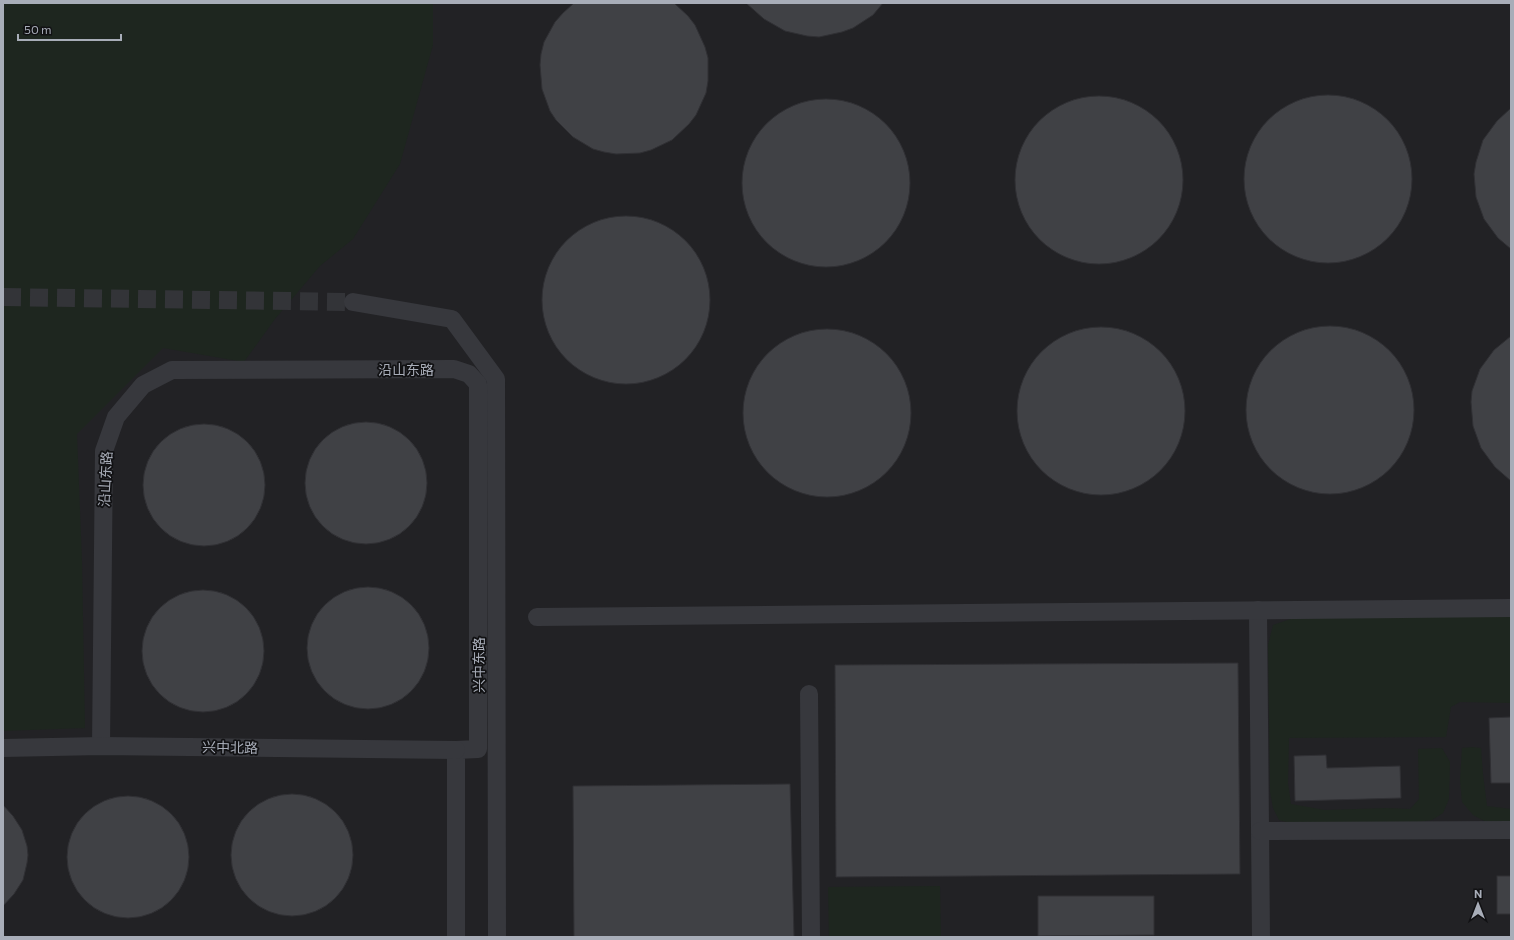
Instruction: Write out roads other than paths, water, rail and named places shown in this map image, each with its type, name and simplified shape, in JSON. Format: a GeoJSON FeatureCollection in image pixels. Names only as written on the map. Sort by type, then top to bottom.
{"type":"FeatureCollection","features":[{"type":"Feature","properties":{"kind":"lane"},"geometry":{"type":"LineString","coordinates":[[353,302],[452,319],[496,380],[497,937]]}},
{"type":"Feature","properties":{"kind":"lane","name":"沿山东路"},"geometry":{"type":"LineString","coordinates":[[101,746],[104,451],[116,417],[143,385],[172,370],[454,369],[470,374]]}},
{"type":"Feature","properties":{"kind":"lane","name":"兴中东路"},"geometry":{"type":"LineString","coordinates":[[456,750],[478,749],[478,384],[470,374]]}},
{"type":"Feature","properties":{"kind":"lane"},"geometry":{"type":"LineString","coordinates":[[537,617],[1511,608]]}},
{"type":"Feature","properties":{"kind":"lane"},"geometry":{"type":"LineString","coordinates":[[1258,610],[1261,937]]}},
{"type":"Feature","properties":{"kind":"lane"},"geometry":{"type":"LineString","coordinates":[[809,694],[811,937]]}},
{"type":"Feature","properties":{"kind":"lane","name":"兴中北路"},"geometry":{"type":"LineString","coordinates":[[3,748],[101,746],[456,750]]}},
{"type":"Feature","properties":{"kind":"lane"},"geometry":{"type":"LineString","coordinates":[[456,750],[456,937]]}},
{"type":"Feature","properties":{"kind":"lane"},"geometry":{"type":"LineString","coordinates":[[1260,831],[1511,830]]}},
{"type":"Feature","properties":{"kind":"tunnel"},"geometry":{"type":"LineString","coordinates":[[3,297],[353,302]]}}]}
